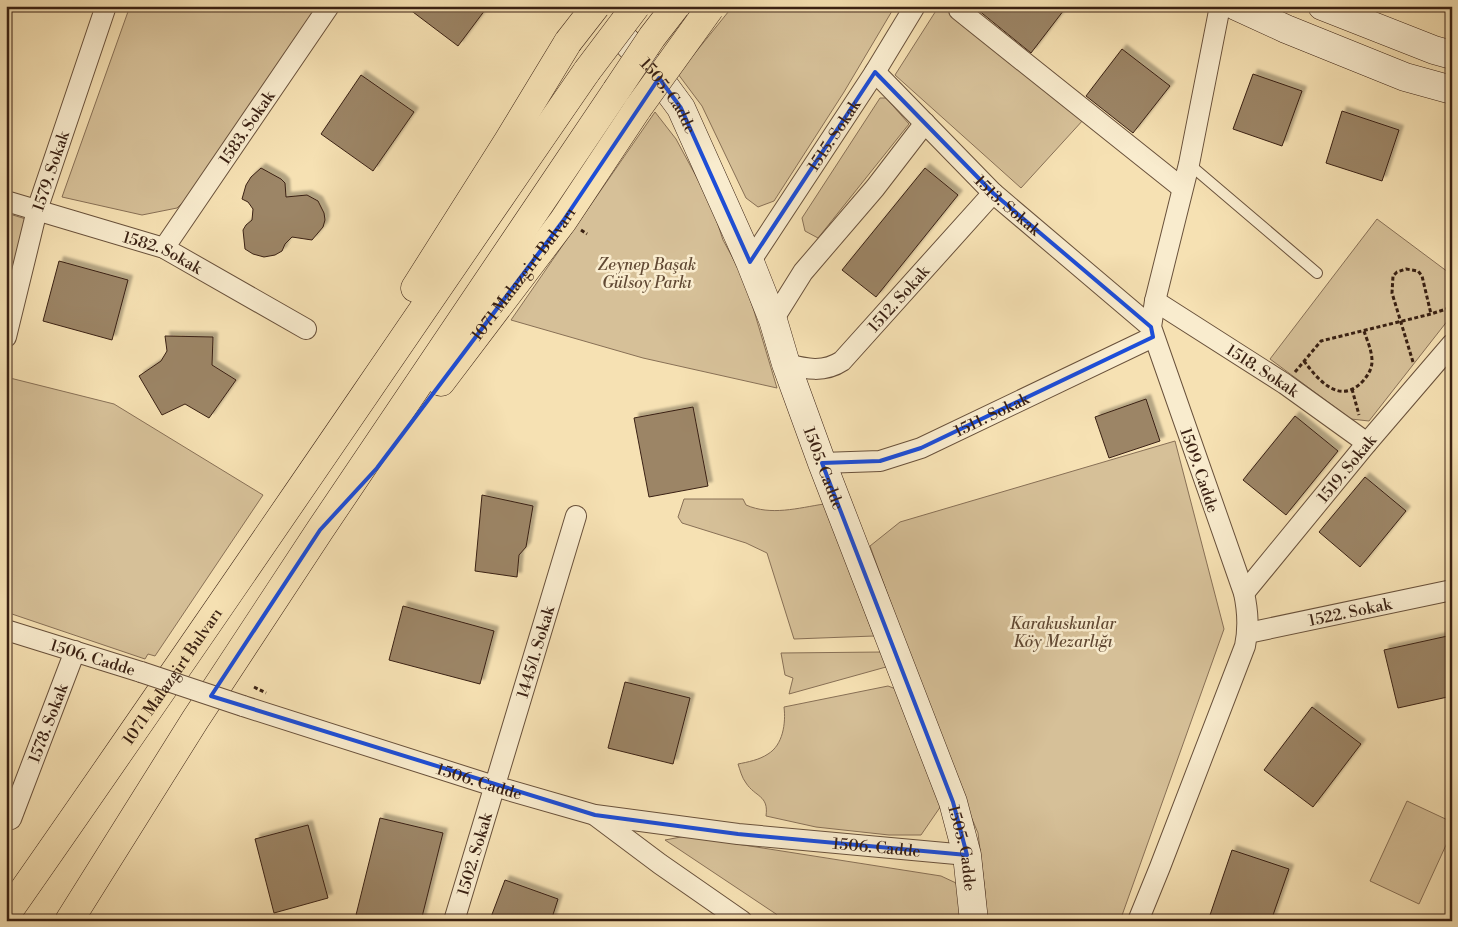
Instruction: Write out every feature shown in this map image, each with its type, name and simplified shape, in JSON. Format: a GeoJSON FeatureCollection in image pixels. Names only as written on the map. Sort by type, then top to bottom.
{"type":"FeatureCollection","features":[{"type":"Feature","properties":{"kind":"main road","name":"1071 Malazgirt Bulvarı"},"geometry":{"type":"LineString","coordinates":[[337,435],[387,332],[508,141],[568,42],[596,6]]}},
{"type":"Feature","properties":{"kind":"main road","name":"1071 Malazgirt Bulvarı"},"geometry":{"type":"LineString","coordinates":[[6,915],[143,720],[587,71],[636,6]]}},
{"type":"Feature","properties":{"kind":"main road","name":"1071 Malazgirt Bulvarı"},"geometry":{"type":"LineString","coordinates":[[69,921],[195,720],[320,530],[652,37],[676,6]]}},
{"type":"Feature","properties":{"kind":"main road","name":"1071 Malazgirt Bulvarı"},"geometry":{"type":"LineString","coordinates":[[320,530],[377,468],[563,221],[638,108],[711,7]]}},
{"type":"Feature","properties":{"kind":"street","name":"1579. Sokak"},"geometry":{"type":"LineString","coordinates":[[6,337],[37,210],[106,6]]}},
{"type":"Feature","properties":{"kind":"street","name":"1583. Sokak"},"geometry":{"type":"LineString","coordinates":[[164,248],[329,6]]}},
{"type":"Feature","properties":{"kind":"street"},"geometry":{"type":"LineString","coordinates":[[589,6],[623,38]]}},
{"type":"Feature","properties":{"kind":"street","name":"1515. Sokak"},"geometry":{"type":"LineString","coordinates":[[750,262],[875,72],[915,6]]}},
{"type":"Feature","properties":{"kind":"street","name":"1509. Cadde"},"geometry":{"type":"LineString","coordinates":[[1138,921],[1231,683],[1248,634],[1249,620],[1244,593],[1152,332],[1155,301],[1189,164],[1220,6]]}},
{"type":"Feature","properties":{"kind":"street"},"geometry":{"type":"LineString","coordinates":[[1236,6],[1286,29],[1405,77],[1452,90]]}},
{"type":"Feature","properties":{"kind":"street"},"geometry":{"type":"LineString","coordinates":[[1322,6],[1434,50],[1452,54]]}},
{"type":"Feature","properties":{"kind":"street"},"geometry":{"type":"LineString","coordinates":[[959,10],[1182,188]]}},
{"type":"Feature","properties":{"kind":"street","name":"1505. Cadde"},"geometry":{"type":"LineString","coordinates":[[623,38],[653,70],[681,108],[750,262],[773,320],[786,364],[822,463],[953,802],[967,855],[974,921]]}},
{"type":"Feature","properties":{"kind":"street","name":"1513. Sokak"},"geometry":{"type":"LineString","coordinates":[[875,72],[994,193],[1152,332]]}},
{"type":"Feature","properties":{"kind":"street"},"geometry":{"type":"LineString","coordinates":[[773,320],[804,272],[875,188],[925,123]]}},
{"type":"Feature","properties":{"kind":"street","name":"1512. Sokak"},"geometry":{"type":"LineString","coordinates":[[786,364],[804,369],[820,369],[833,367],[842,361],[994,193]]}},
{"type":"Feature","properties":{"kind":"street","name":"1582. Sokak"},"geometry":{"type":"LineString","coordinates":[[6,201],[164,248],[306,329]]}},
{"type":"Feature","properties":{"kind":"street","name":"1518. Sokak"},"geometry":{"type":"LineString","coordinates":[[1155,301],[1285,384],[1367,443]]}},
{"type":"Feature","properties":{"kind":"street","name":"1511. Sokak"},"geometry":{"type":"LineString","coordinates":[[822,463],[880,461],[921,448],[1152,332]]}},
{"type":"Feature","properties":{"kind":"street","name":"1519. Sokak"},"geometry":{"type":"LineString","coordinates":[[1244,593],[1367,443],[1452,344]]}},
{"type":"Feature","properties":{"kind":"street","name":"1445/1. Sokak"},"geometry":{"type":"LineString","coordinates":[[494,786],[576,516]]}},
{"type":"Feature","properties":{"kind":"street","name":"1522. Sokak"},"geometry":{"type":"LineString","coordinates":[[1248,634],[1452,590]]}},
{"type":"Feature","properties":{"kind":"street","name":"1506. Cadde"},"geometry":{"type":"LineString","coordinates":[[6,630],[494,786],[595,815],[738,834],[967,855]]}},
{"type":"Feature","properties":{"kind":"street","name":"1578. Sokak"},"geometry":{"type":"LineString","coordinates":[[6,817],[11,819],[74,651]]}},
{"type":"Feature","properties":{"kind":"street","name":"1502. Sokak"},"geometry":{"type":"LineString","coordinates":[[454,921],[494,786]]}},
{"type":"Feature","properties":{"kind":"street"},"geometry":{"type":"LineString","coordinates":[[595,815],[660,864],[742,921]]}},
{"type":"Feature","properties":{"kind":"lane"},"geometry":{"type":"LineString","coordinates":[[1189,164],[1317,273]]}},
{"type":"Feature","properties":{"kind":"path"},"geometry":{"type":"LineString","coordinates":[[1419,381],[1392,293],[1393,276],[1397,272],[1406,269],[1418,271],[1422,276],[1431,314]]}},
{"type":"Feature","properties":{"kind":"path"},"geometry":{"type":"LineString","coordinates":[[1285,384],[1321,341],[1401,322],[1452,307]]}},
{"type":"Feature","properties":{"kind":"path"},"geometry":{"type":"LineString","coordinates":[[1304,361],[1317,378],[1327,386],[1340,392],[1352,390],[1368,376],[1371,368],[1372,359],[1364,331]]}},
{"type":"Feature","properties":{"kind":"highlighted area"},"geometry":{"type":"Polygon","coordinates":[[[875,72],[993,193],[1151,327],[1153,337],[921,448],[880,461],[822,463],[953,802],[967,855],[738,834],[595,815],[211,696],[320,530],[377,468],[563,221],[659,78],[681,108],[750,262],[875,72]]]}},
{"type":"Feature","properties":{"kind":"green space"},"geometry":{"type":"Polygon","coordinates":[[[130,6],[320,6],[186,199],[177,208],[142,215],[62,197],[130,6]]]}},
{"type":"Feature","properties":{"kind":"green space"},"geometry":{"type":"Polygon","coordinates":[[[733,6],[895,6],[844,92],[774,201],[758,207],[746,198],[702,106],[678,74],[733,6]]]}},
{"type":"Feature","properties":{"kind":"green space"},"geometry":{"type":"Polygon","coordinates":[[[939,6],[944,6],[1084,119],[1021,188],[895,75],[939,6]]]}},
{"type":"Feature","properties":{"kind":"green space"},"geometry":{"type":"Polygon","coordinates":[[[880,98],[886,98],[909,124],[818,238],[805,231],[802,218],[880,98]]]}},
{"type":"Feature","properties":{"kind":"green space","name":"Zeynep Başak Gülsoy Parkı"},"geometry":{"type":"Polygon","coordinates":[[[655,112],[676,139],[711,204],[723,240],[741,273],[777,388],[643,358],[511,320],[655,112]]]}},
{"type":"Feature","properties":{"kind":"green space"},"geometry":{"type":"Polygon","coordinates":[[[6,213],[26,219],[6,311],[6,213]]]}},
{"type":"Feature","properties":{"kind":"green space"},"geometry":{"type":"Polygon","coordinates":[[[1377,219],[1452,275],[1452,315],[1369,421],[1351,419],[1270,359],[1377,219]]]}},
{"type":"Feature","properties":{"kind":"green space"},"geometry":{"type":"Polygon","coordinates":[[[6,377],[114,404],[263,495],[155,656],[148,654],[145,659],[6,612],[6,377]]]}},
{"type":"Feature","properties":{"kind":"green space","name":"Karakuskunlar Köy Mezarlığı"},"geometry":{"type":"Polygon","coordinates":[[[1175,441],[1224,629],[1120,921],[987,921],[978,833],[955,779],[870,546],[900,522],[1175,441]]]}},
{"type":"Feature","properties":{"kind":"green space"},"geometry":{"type":"Polygon","coordinates":[[[684,499],[743,499],[746,505],[775,511],[824,504],[874,636],[794,639],[767,553],[746,543],[682,523],[678,517],[684,499]]]}},
{"type":"Feature","properties":{"kind":"green space"},"geometry":{"type":"Polygon","coordinates":[[[882,652],[886,667],[789,694],[793,678],[785,675],[781,653],[882,652]]]}},
{"type":"Feature","properties":{"kind":"green space"},"geometry":{"type":"Polygon","coordinates":[[[888,686],[896,689],[943,803],[921,835],[889,835],[816,827],[766,816],[763,800],[746,783],[738,764],[765,756],[773,750],[780,739],[784,727],[784,707],[888,686]]]}},
{"type":"Feature","properties":{"kind":"green space"},"geometry":{"type":"Polygon","coordinates":[[[1407,801],[1452,822],[1452,832],[1419,904],[1370,881],[1407,801]]]}},
{"type":"Feature","properties":{"kind":"green space"},"geometry":{"type":"Polygon","coordinates":[[[686,836],[941,876],[956,883],[967,921],[782,921],[776,914],[665,840],[686,836]]]}},
{"type":"Feature","properties":{"kind":"building"},"geometry":{"type":"Polygon","coordinates":[[[405,6],[488,6],[458,46],[405,6]]]}},
{"type":"Feature","properties":{"kind":"building"},"geometry":{"type":"Polygon","coordinates":[[[981,6],[1067,6],[1031,53],[978,10],[981,6]]]}},
{"type":"Feature","properties":{"kind":"building"},"geometry":{"type":"Polygon","coordinates":[[[1122,49],[1170,86],[1133,133],[1086,96],[1122,49]]]}},
{"type":"Feature","properties":{"kind":"building"},"geometry":{"type":"Polygon","coordinates":[[[1253,74],[1302,91],[1282,146],[1233,129],[1253,74]]]}},
{"type":"Feature","properties":{"kind":"building"},"geometry":{"type":"Polygon","coordinates":[[[361,75],[414,112],[373,171],[321,134],[361,75]]]}},
{"type":"Feature","properties":{"kind":"building"},"geometry":{"type":"Polygon","coordinates":[[[1342,111],[1399,130],[1382,181],[1326,163],[1342,111]]]}},
{"type":"Feature","properties":{"kind":"building"},"geometry":{"type":"Polygon","coordinates":[[[261,168],[285,183],[286,197],[307,195],[318,201],[325,220],[323,227],[312,240],[292,237],[285,244],[282,251],[275,255],[264,257],[253,254],[245,249],[243,230],[252,220],[253,209],[248,202],[242,199],[246,185],[251,177],[261,168]]]}},
{"type":"Feature","properties":{"kind":"building"},"geometry":{"type":"Polygon","coordinates":[[[925,168],[958,195],[876,297],[842,270],[925,168]]]}},
{"type":"Feature","properties":{"kind":"building"},"geometry":{"type":"Polygon","coordinates":[[[59,261],[128,280],[112,340],[43,321],[59,261]]]}},
{"type":"Feature","properties":{"kind":"building"},"geometry":{"type":"Polygon","coordinates":[[[165,336],[213,337],[212,365],[236,380],[209,418],[185,404],[162,415],[139,376],[161,361],[167,351],[165,336]]]}},
{"type":"Feature","properties":{"kind":"building"},"geometry":{"type":"Polygon","coordinates":[[[1146,399],[1160,441],[1109,458],[1095,417],[1146,399]]]}},
{"type":"Feature","properties":{"kind":"building"},"geometry":{"type":"Polygon","coordinates":[[[693,407],[708,486],[649,497],[634,418],[693,407]]]}},
{"type":"Feature","properties":{"kind":"building"},"geometry":{"type":"Polygon","coordinates":[[[1295,416],[1338,451],[1286,515],[1243,480],[1295,416]]]}},
{"type":"Feature","properties":{"kind":"building"},"geometry":{"type":"Polygon","coordinates":[[[1365,477],[1406,511],[1360,567],[1319,532],[1365,477]]]}},
{"type":"Feature","properties":{"kind":"building"},"geometry":{"type":"Polygon","coordinates":[[[482,495],[533,506],[526,547],[519,555],[517,577],[475,571],[482,495]]]}},
{"type":"Feature","properties":{"kind":"building"},"geometry":{"type":"Polygon","coordinates":[[[403,606],[494,631],[480,684],[389,660],[403,606]]]}},
{"type":"Feature","properties":{"kind":"building"},"geometry":{"type":"Polygon","coordinates":[[[1452,635],[1452,696],[1398,708],[1384,650],[1452,635]]]}},
{"type":"Feature","properties":{"kind":"building"},"geometry":{"type":"Polygon","coordinates":[[[625,682],[690,698],[673,764],[608,748],[625,682]]]}},
{"type":"Feature","properties":{"kind":"building"},"geometry":{"type":"Polygon","coordinates":[[[1312,707],[1361,744],[1313,807],[1264,770],[1312,707]]]}},
{"type":"Feature","properties":{"kind":"building"},"geometry":{"type":"Polygon","coordinates":[[[380,818],[443,833],[421,921],[381,921],[356,915],[380,818]]]}},
{"type":"Feature","properties":{"kind":"building"},"geometry":{"type":"Polygon","coordinates":[[[308,825],[328,898],[274,913],[255,839],[308,825]]]}},
{"type":"Feature","properties":{"kind":"building"},"geometry":{"type":"Polygon","coordinates":[[[1232,850],[1289,869],[1271,921],[1208,921],[1232,850]]]}},
{"type":"Feature","properties":{"kind":"building"},"geometry":{"type":"Polygon","coordinates":[[[505,880],[558,899],[551,921],[500,921],[491,917],[505,880]]]}}]}
